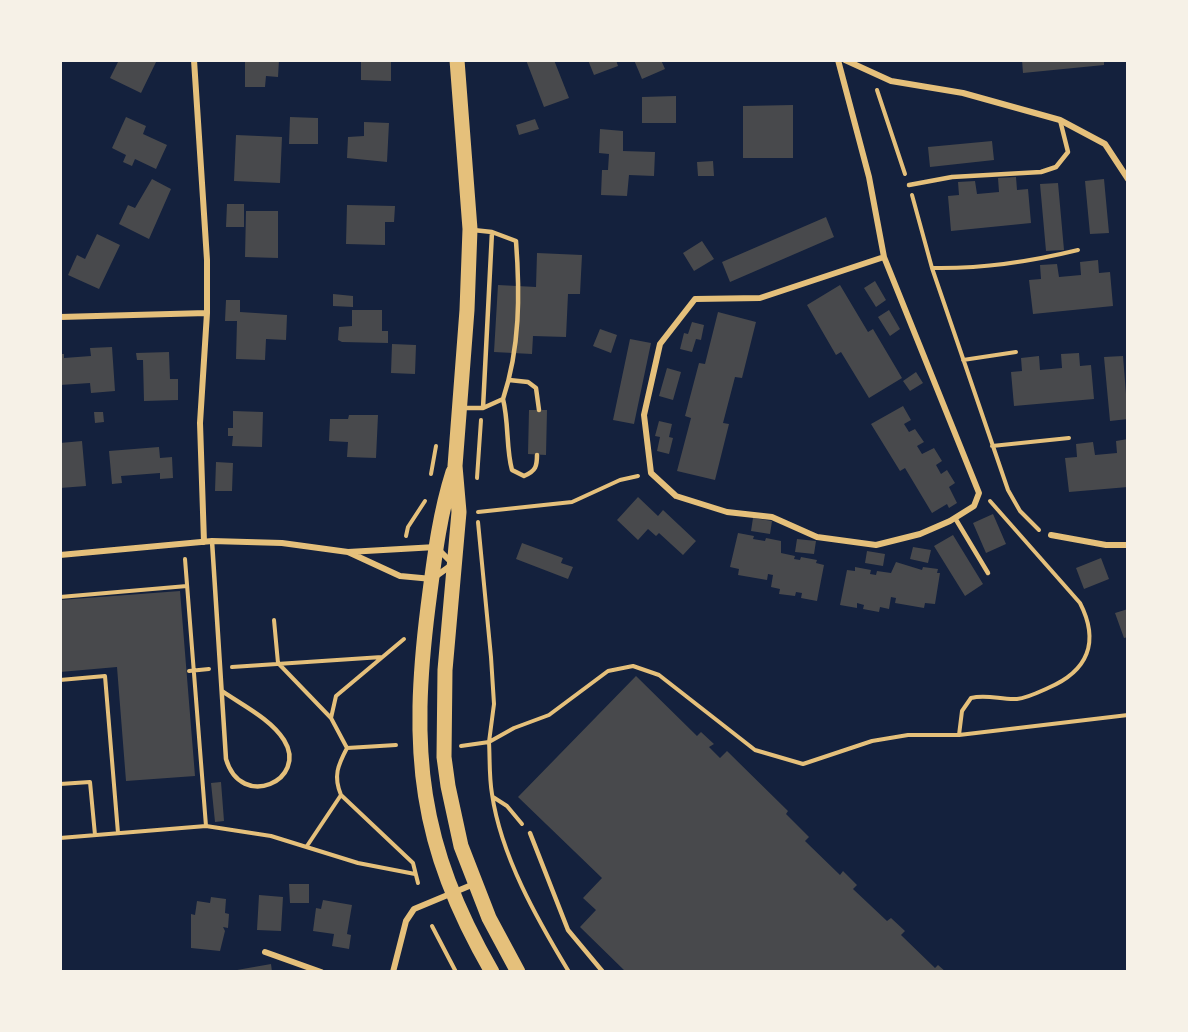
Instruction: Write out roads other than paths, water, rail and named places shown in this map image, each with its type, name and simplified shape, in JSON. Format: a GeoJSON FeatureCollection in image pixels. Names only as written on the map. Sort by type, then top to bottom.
{"type":"FeatureCollection","features":[{"type":"Feature","properties":{"kind":"main road"},"geometry":{"type":"LineString","coordinates":[[457,60],[470,229],[461,408],[455,466],[459,512],[444,690],[444,757],[453,811],[474,884],[518,972]]}},
{"type":"Feature","properties":{"kind":"main road"},"geometry":{"type":"LineString","coordinates":[[455,466],[441,509],[420,674],[420,758],[431,827],[452,893],[492,972]]}},
{"type":"Feature","properties":{"kind":"street"},"geometry":{"type":"LineString","coordinates":[[194,60],[207,260],[207,314],[200,423],[208,542]]}},
{"type":"Feature","properties":{"kind":"street"},"geometry":{"type":"LineString","coordinates":[[838,60],[869,177],[884,257],[979,493],[974,506],[955,518],[920,534],[876,545],[817,537],[772,517],[727,512],[676,496],[651,474],[644,415],[660,344],[695,300],[760,298],[884,257]]}},
{"type":"Feature","properties":{"kind":"street"},"geometry":{"type":"LineString","coordinates":[[845,60],[891,81],[963,93],[1060,120],[1105,144],[1128,179]]}},
{"type":"Feature","properties":{"kind":"street"},"geometry":{"type":"LineString","coordinates":[[60,317],[207,314]]}},
{"type":"Feature","properties":{"kind":"street"},"geometry":{"type":"LineString","coordinates":[[1051,535],[1106,545],[1128,545]]}},
{"type":"Feature","properties":{"kind":"street"},"geometry":{"type":"LineString","coordinates":[[60,555],[208,542],[282,543],[348,552],[436,548],[453,564],[432,579],[400,576],[348,552]]}},
{"type":"Feature","properties":{"kind":"street"},"geometry":{"type":"LineString","coordinates":[[393,972],[406,921],[414,909],[474,884]]}},
{"type":"Feature","properties":{"kind":"street"},"geometry":{"type":"LineString","coordinates":[[265,952],[321,972]]}},
{"type":"Feature","properties":{"kind":"lane"},"geometry":{"type":"LineString","coordinates":[[909,185],[952,177],[1041,172],[1056,167],[1068,152],[1060,120]]}},
{"type":"Feature","properties":{"kind":"lane"},"geometry":{"type":"LineString","coordinates":[[470,229],[492,232],[516,241],[520,289],[509,380],[503,399],[509,423],[509,460],[512,470],[524,476],[532,473],[537,467],[537,455]]}},
{"type":"Feature","properties":{"kind":"lane"},"geometry":{"type":"LineString","coordinates":[[483,408],[492,232]]}},
{"type":"Feature","properties":{"kind":"lane"},"geometry":{"type":"LineString","coordinates":[[509,380],[528,382],[536,388],[539,410]]}},
{"type":"Feature","properties":{"kind":"lane"},"geometry":{"type":"LineString","coordinates":[[461,408],[483,408],[503,399]]}},
{"type":"Feature","properties":{"kind":"lane"},"geometry":{"type":"LineString","coordinates":[[955,518],[988,573]]}},
{"type":"Feature","properties":{"kind":"lane"},"geometry":{"type":"LineString","coordinates":[[208,542],[222,691],[225,759],[230,773],[243,783],[255,787],[266,787],[275,782],[288,766],[290,756],[283,738],[257,715],[222,691]]}},
{"type":"Feature","properties":{"kind":"lane"},"geometry":{"type":"LineString","coordinates":[[530,832],[568,930],[603,972]]}}]}
